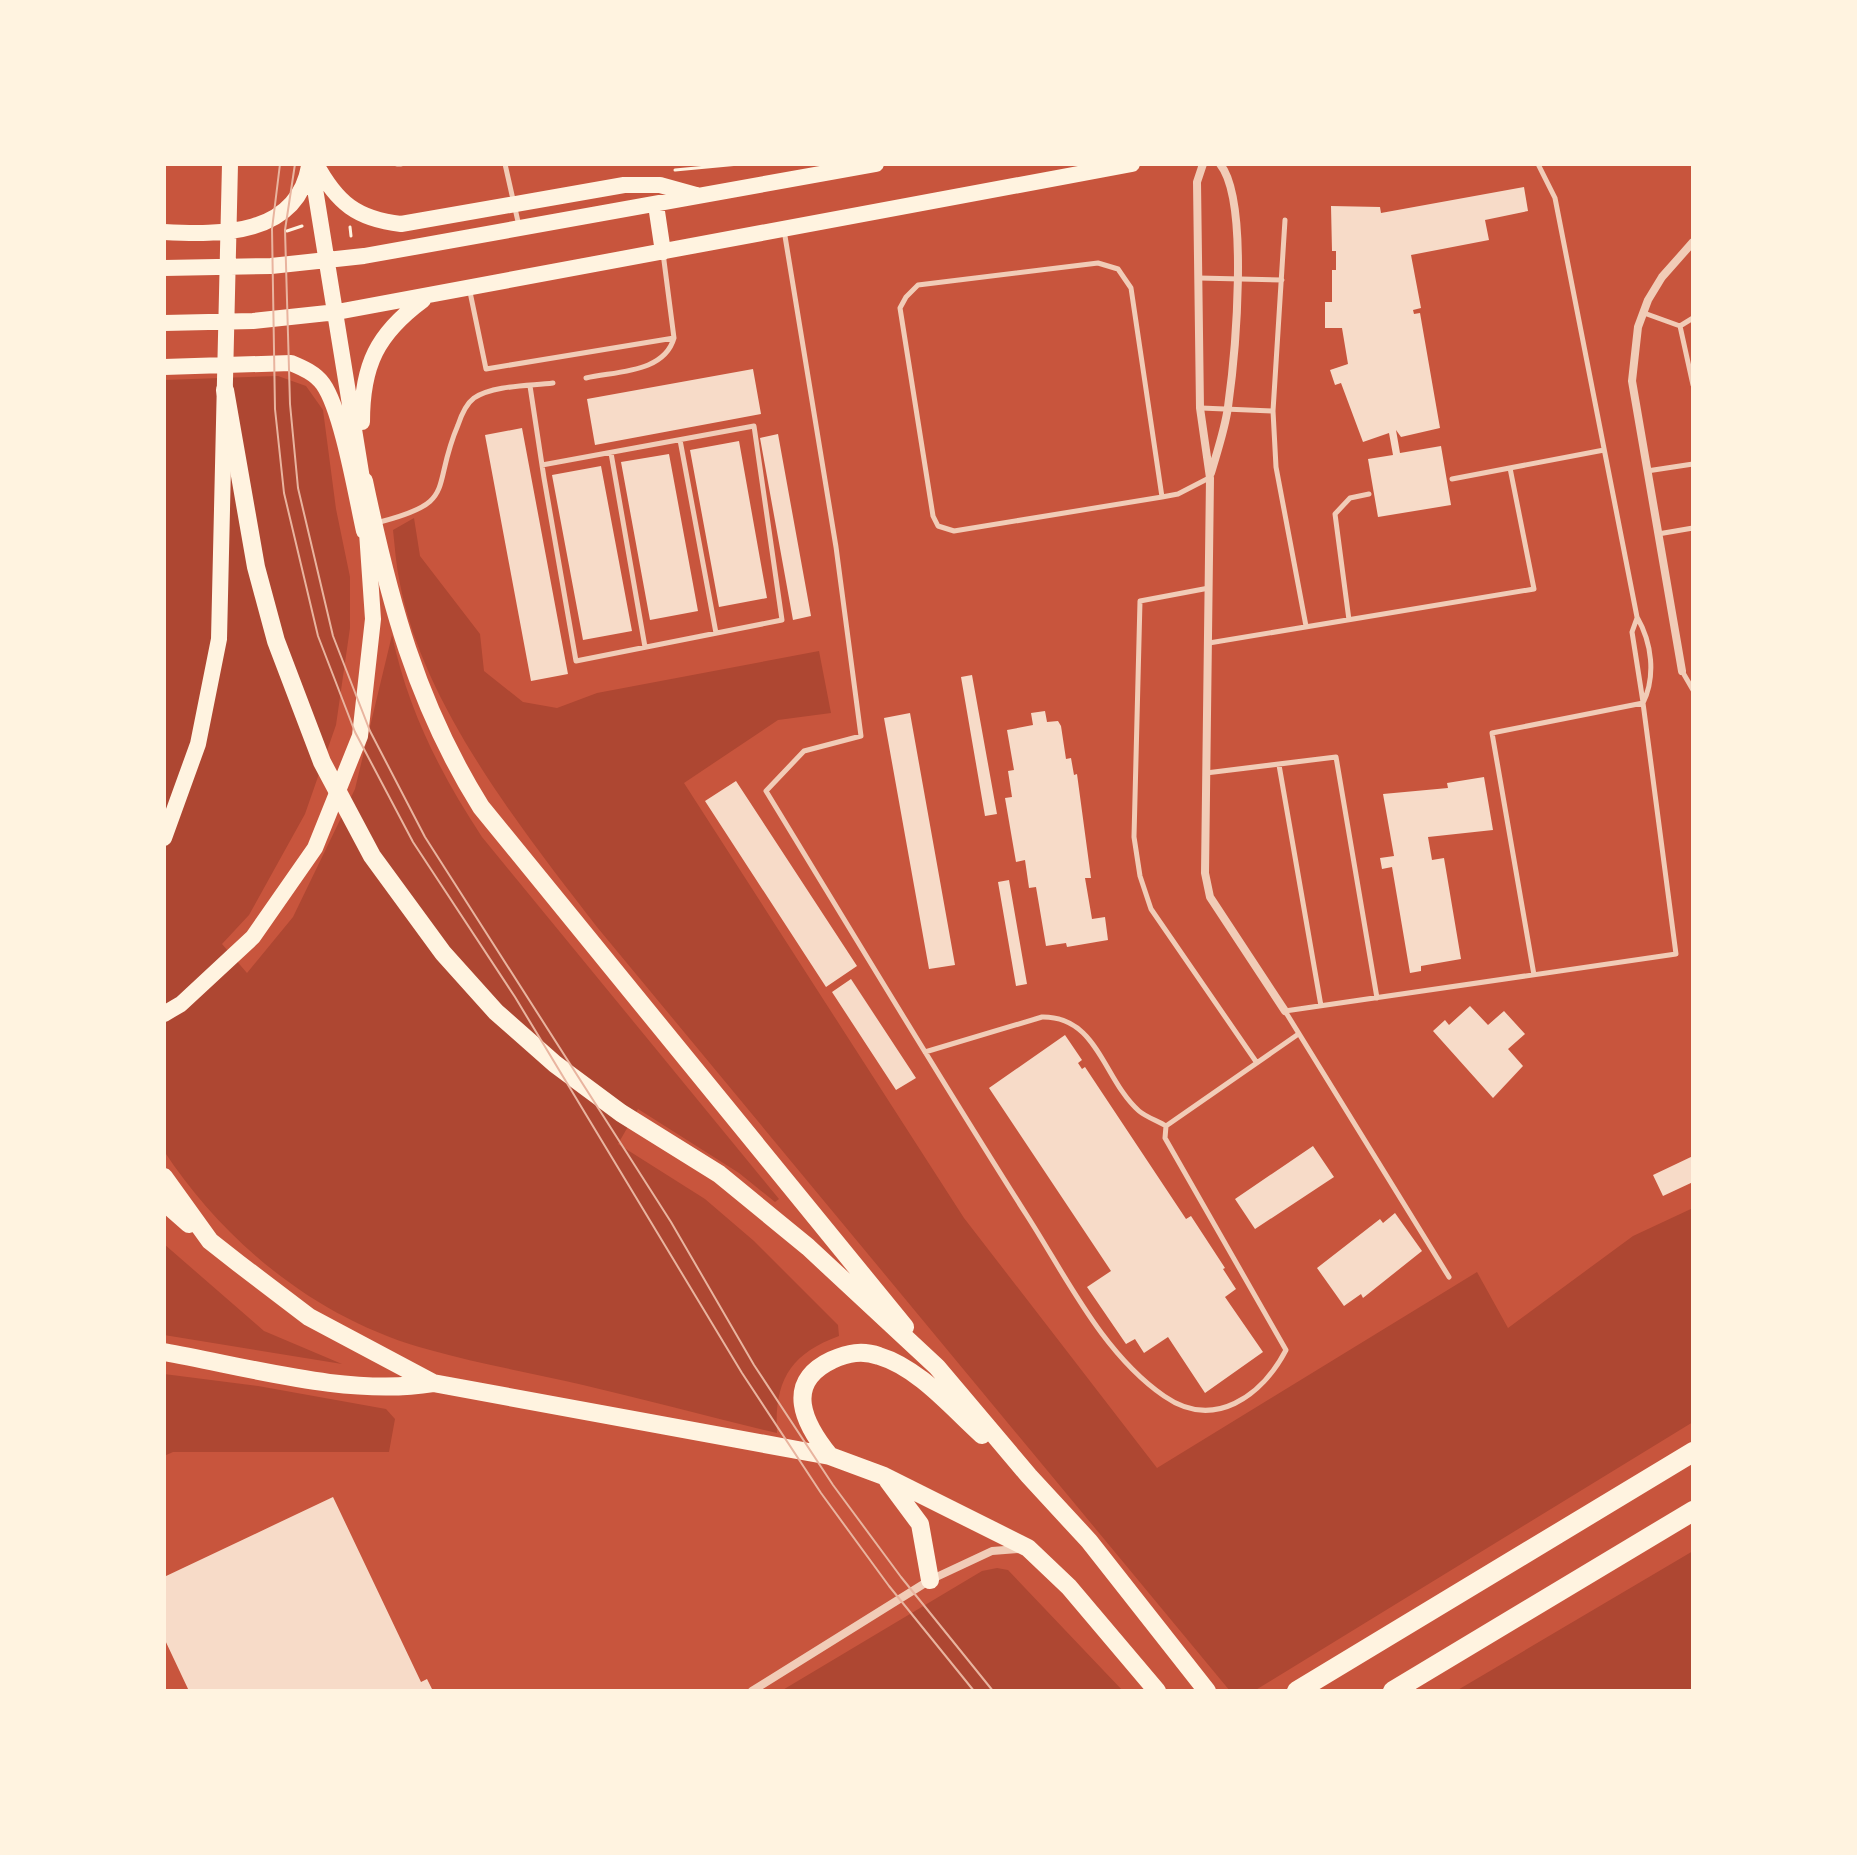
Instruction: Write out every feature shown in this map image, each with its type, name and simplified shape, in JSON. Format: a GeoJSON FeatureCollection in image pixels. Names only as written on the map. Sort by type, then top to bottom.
{"type":"FeatureCollection","features":[{"type":"Feature","properties":{"kind":"highway"},"geometry":{"type":"LineString","coordinates":[[225,390],[256,567],[276,641],[322,762],[372,856],[443,953],[496,1012],[555,1064],[621,1113],[719,1174],[808,1247],[937,1367]]}},
{"type":"Feature","properties":{"kind":"highway"},"geometry":{"type":"LineString","coordinates":[[363,474],[367,525],[418,685],[453,762],[481,807],[937,1367],[1029,1476],[1089,1541],[1207,1691]]}},
{"type":"Feature","properties":{"kind":"highway"},"geometry":{"type":"LineString","coordinates":[[164,1177],[210,1241]]}},
{"type":"Feature","properties":{"kind":"highway"},"geometry":{"type":"LineString","coordinates":[[164,1202],[309,1317],[433,1383],[830,1456],[884,1476],[1028,1548],[1069,1587],[1157,1691]]}},
{"type":"Feature","properties":{"kind":"highway"},"geometry":{"type":"LineString","coordinates":[[164,1352],[340,1383],[402,1388],[433,1383]]}},
{"type":"Feature","properties":{"kind":"highway"},"geometry":{"type":"LineString","coordinates":[[830,1456],[813,1435],[802,1394],[807,1378],[816,1369],[851,1352],[878,1355],[900,1364],[1029,1476]]}},
{"type":"Feature","properties":{"kind":"highway"},"geometry":{"type":"LineString","coordinates":[[1297,1691],[1693,1452]]}},
{"type":"Feature","properties":{"kind":"highway"},"geometry":{"type":"LineString","coordinates":[[884,1476],[920,1524],[930,1580]]}},
{"type":"Feature","properties":{"kind":"highway"},"geometry":{"type":"LineString","coordinates":[[1393,1691],[1693,1511]]}},
{"type":"Feature","properties":{"kind":"main road"},"geometry":{"type":"LineString","coordinates":[[164,838],[198,744],[219,639],[230,164]]}},
{"type":"Feature","properties":{"kind":"main road"},"geometry":{"type":"LineString","coordinates":[[312,164],[340,201],[376,221],[401,224],[624,185],[660,185],[701,197]]}},
{"type":"Feature","properties":{"kind":"main road"},"geometry":{"type":"LineString","coordinates":[[164,232],[199,234],[267,225],[297,197],[312,164]]}},
{"type":"Feature","properties":{"kind":"main road"},"geometry":{"type":"LineString","coordinates":[[312,164],[363,474]]}},
{"type":"Feature","properties":{"kind":"main road"},"geometry":{"type":"LineString","coordinates":[[164,268],[257,267],[520,231],[876,164]]}},
{"type":"Feature","properties":{"kind":"main road"},"geometry":{"type":"LineString","coordinates":[[164,323],[253,321],[337,312],[1132,164]]}},
{"type":"Feature","properties":{"kind":"main road"},"geometry":{"type":"LineString","coordinates":[[656,205],[663,252]]}},
{"type":"Feature","properties":{"kind":"main road"},"geometry":{"type":"LineString","coordinates":[[363,474],[362,385],[370,361],[385,334],[400,316],[429,296]]}},
{"type":"Feature","properties":{"kind":"main road"},"geometry":{"type":"LineString","coordinates":[[164,367],[291,363],[309,371],[322,383],[332,403],[367,525],[373,619],[360,736],[315,848],[253,937],[181,1004],[164,1014]]}},
{"type":"Feature","properties":{"kind":"street"},"geometry":{"type":"LineString","coordinates":[[1203,164],[1197,182],[1200,408],[1210,478],[1205,873],[1210,897],[1285,1011]]}},
{"type":"Feature","properties":{"kind":"street"},"geometry":{"type":"LineString","coordinates":[[1210,478],[1228,409],[1237,279],[1237,232],[1232,182],[1220,164]]}},
{"type":"Feature","properties":{"kind":"street"},"geometry":{"type":"LineString","coordinates":[[1682,671],[1632,381],[1634,353],[1643,312],[1662,277],[1693,242]]}},
{"type":"Feature","properties":{"kind":"street"},"geometry":{"type":"LineString","coordinates":[[752,1691],[930,1580],[992,1551],[1028,1548]]}},
{"type":"Feature","properties":{"kind":"lane"},"geometry":{"type":"LineString","coordinates":[[505,164],[520,231]]}},
{"type":"Feature","properties":{"kind":"lane"},"geometry":{"type":"LineString","coordinates":[[1538,164],[1555,198],[1637,617],[1644,630],[1652,684],[1643,703]]}},
{"type":"Feature","properties":{"kind":"lane"},"geometry":{"type":"LineString","coordinates":[[1285,220],[1273,411],[1276,467],[1306,626]]}},
{"type":"Feature","properties":{"kind":"lane"},"geometry":{"type":"LineString","coordinates":[[784,230],[836,547],[861,736],[804,751],[766,791],[925,1052],[1114,1351],[1166,1397],[1208,1413],[1234,1405],[1273,1374],[1286,1350],[1165,1138],[1166,1126]]}},
{"type":"Feature","properties":{"kind":"lane"},"geometry":{"type":"LineString","coordinates":[[586,378],[655,364],[670,352],[674,338],[663,252]]}},
{"type":"Feature","properties":{"kind":"lane"},"geometry":{"type":"LineString","coordinates":[[1162,497],[1131,288],[1118,269],[1098,263],[918,285],[906,297],[900,308],[933,516],[938,526],[954,531],[1162,497],[1178,494],[1210,478]]}},
{"type":"Feature","properties":{"kind":"lane"},"geometry":{"type":"LineString","coordinates":[[1198,278],[1282,280]]}},
{"type":"Feature","properties":{"kind":"lane"},"geometry":{"type":"LineString","coordinates":[[469,288],[486,369],[674,338]]}},
{"type":"Feature","properties":{"kind":"lane"},"geometry":{"type":"LineString","coordinates":[[1643,312],[1680,326]]}},
{"type":"Feature","properties":{"kind":"lane"},"geometry":{"type":"LineString","coordinates":[[1680,326],[1693,318]]}},
{"type":"Feature","properties":{"kind":"lane"},"geometry":{"type":"LineString","coordinates":[[1680,326],[1693,385]]}},
{"type":"Feature","properties":{"kind":"lane"},"geometry":{"type":"LineString","coordinates":[[367,525],[422,511],[440,490],[450,444],[463,411],[474,398],[553,383]]}},
{"type":"Feature","properties":{"kind":"lane"},"geometry":{"type":"LineString","coordinates":[[530,386],[542,465],[576,661],[782,620],[754,426],[542,465]]}},
{"type":"Feature","properties":{"kind":"lane"},"geometry":{"type":"LineString","coordinates":[[1200,408],[1273,411]]}},
{"type":"Feature","properties":{"kind":"lane"},"geometry":{"type":"LineString","coordinates":[[680,440],[716,633]]}},
{"type":"Feature","properties":{"kind":"lane"},"geometry":{"type":"LineString","coordinates":[[1452,479],[1604,450]]}},
{"type":"Feature","properties":{"kind":"lane"},"geometry":{"type":"LineString","coordinates":[[611,453],[645,647]]}},
{"type":"Feature","properties":{"kind":"lane"},"geometry":{"type":"LineString","coordinates":[[1646,471],[1693,464]]}},
{"type":"Feature","properties":{"kind":"lane"},"geometry":{"type":"LineString","coordinates":[[1209,643],[1534,589],[1510,468]]}},
{"type":"Feature","properties":{"kind":"lane"},"geometry":{"type":"LineString","coordinates":[[1349,620],[1335,514],[1350,498],[1369,494]]}},
{"type":"Feature","properties":{"kind":"lane"},"geometry":{"type":"LineString","coordinates":[[1658,534],[1693,528]]}},
{"type":"Feature","properties":{"kind":"lane"},"geometry":{"type":"LineString","coordinates":[[1210,588],[1140,601],[1134,837],[1140,876],[1151,909],[1257,1063]]}},
{"type":"Feature","properties":{"kind":"lane"},"geometry":{"type":"LineString","coordinates":[[1449,1277],[1285,1011],[1676,954],[1632,632],[1637,617]]}},
{"type":"Feature","properties":{"kind":"lane"},"geometry":{"type":"LineString","coordinates":[[1682,671],[1693,690]]}},
{"type":"Feature","properties":{"kind":"lane"},"geometry":{"type":"LineString","coordinates":[[1534,975],[1492,733],[1643,703]]}},
{"type":"Feature","properties":{"kind":"lane"},"geometry":{"type":"LineString","coordinates":[[1205,773],[1336,757],[1377,998]]}},
{"type":"Feature","properties":{"kind":"lane"},"geometry":{"type":"LineString","coordinates":[[1279,765],[1321,1006]]}},
{"type":"Feature","properties":{"kind":"lane"},"geometry":{"type":"LineString","coordinates":[[925,1052],[1042,1017],[1061,1016],[1080,1028],[1139,1111],[1166,1126]]}},
{"type":"Feature","properties":{"kind":"lane"},"geometry":{"type":"LineString","coordinates":[[1166,1126],[1297,1035]]}},
{"type":"Feature","properties":{"kind":"shaded area"},"geometry":{"type":"Polygon","coordinates":[[[278,376],[306,386],[323,410],[336,509],[350,577],[350,628],[336,725],[305,814],[249,915],[222,944],[247,973],[293,917],[355,789],[392,635],[407,689],[427,740],[452,789],[482,837],[779,1199],[775,1202],[739,1173],[638,1109],[618,1144],[705,1199],[754,1241],[838,1325],[839,1336],[808,1351],[788,1372],[779,1398],[777,1433],[430,1350],[351,1320],[279,1275],[246,1248],[216,1218],[164,1151],[164,380],[278,376]]]}},
{"type":"Feature","properties":{"kind":"shaded area"},"geometry":{"type":"Polygon","coordinates":[[[414,518],[420,556],[480,634],[484,671],[523,702],[557,708],[597,693],[819,651],[831,713],[778,720],[684,783],[964,1218],[1157,1468],[1477,1272],[1508,1328],[1633,1236],[1693,1208],[1693,1422],[1254,1691],[1230,1691],[597,927],[508,809],[453,721],[430,676],[412,630],[399,577],[393,530],[414,518]]]}},
{"type":"Feature","properties":{"kind":"shaded area"},"geometry":{"type":"Polygon","coordinates":[[[164,1244],[264,1331],[342,1364],[164,1335],[164,1244]]]}},
{"type":"Feature","properties":{"kind":"shaded area"},"geometry":{"type":"Polygon","coordinates":[[[164,1374],[258,1386],[386,1409],[395,1419],[389,1452],[173,1452],[164,1456],[164,1374]]]}},
{"type":"Feature","properties":{"kind":"shaded area"},"geometry":{"type":"Polygon","coordinates":[[[1693,1551],[1693,1691],[1456,1691],[1693,1551]]]}},
{"type":"Feature","properties":{"kind":"shaded area"},"geometry":{"type":"Polygon","coordinates":[[[997,1568],[1008,1570],[1123,1691],[781,1691],[982,1571],[997,1568]]]}},
{"type":"Feature","properties":{"kind":"building"},"geometry":{"type":"Polygon","coordinates":[[[1524,187],[1528,211],[1485,220],[1489,240],[1411,255],[1421,308],[1413,310],[1414,314],[1420,313],[1440,428],[1401,437],[1396,430],[1400,453],[1441,446],[1451,505],[1378,517],[1368,459],[1393,455],[1389,433],[1363,442],[1341,383],[1335,385],[1330,370],[1348,364],[1342,328],[1325,328],[1325,302],[1332,302],[1332,270],[1336,270],[1336,251],[1332,251],[1331,206],[1380,207],[1381,213],[1524,187]]]}},
{"type":"Feature","properties":{"kind":"building"},"geometry":{"type":"Polygon","coordinates":[[[753,369],[761,414],[595,445],[587,399],[753,369]]]}},
{"type":"Feature","properties":{"kind":"building"},"geometry":{"type":"Polygon","coordinates":[[[522,428],[568,674],[531,681],[485,435],[522,428]]]}},
{"type":"Feature","properties":{"kind":"building"},"geometry":{"type":"Polygon","coordinates":[[[778,434],[811,616],[793,620],[760,438],[778,434]]]}},
{"type":"Feature","properties":{"kind":"building"},"geometry":{"type":"Polygon","coordinates":[[[739,441],[767,598],[719,607],[690,450],[739,441]]]}},
{"type":"Feature","properties":{"kind":"building"},"geometry":{"type":"Polygon","coordinates":[[[669,454],[698,611],[650,620],[621,462],[669,454]]]}},
{"type":"Feature","properties":{"kind":"building"},"geometry":{"type":"Polygon","coordinates":[[[601,466],[632,631],[583,640],[552,475],[601,466]]]}},
{"type":"Feature","properties":{"kind":"building"},"geometry":{"type":"Polygon","coordinates":[[[972,675],[997,814],[985,816],[961,677],[972,675]]]}},
{"type":"Feature","properties":{"kind":"building"},"geometry":{"type":"Polygon","coordinates":[[[1045,711],[1047,722],[1058,721],[1061,726],[1066,759],[1071,758],[1074,775],[1077,774],[1091,878],[1085,878],[1092,919],[1105,917],[1108,940],[1067,947],[1066,943],[1046,946],[1036,887],[1029,888],[1025,860],[1016,862],[1005,798],[1012,797],[1008,771],[1014,770],[1007,730],[1033,725],[1031,713],[1045,711]]]}},
{"type":"Feature","properties":{"kind":"building"},"geometry":{"type":"Polygon","coordinates":[[[910,713],[955,965],[929,969],[884,718],[910,713]]]}},
{"type":"Feature","properties":{"kind":"building"},"geometry":{"type":"Polygon","coordinates":[[[1484,777],[1493,830],[1428,837],[1432,860],[1444,858],[1461,959],[1421,966],[1421,971],[1410,973],[1392,867],[1382,869],[1380,858],[1394,856],[1383,794],[1448,788],[1447,783],[1484,777]]]}},
{"type":"Feature","properties":{"kind":"building"},"geometry":{"type":"Polygon","coordinates":[[[736,781],[857,966],[826,987],[705,801],[736,781]]]}},
{"type":"Feature","properties":{"kind":"building"},"geometry":{"type":"Polygon","coordinates":[[[1009,880],[1027,984],[1016,986],[998,882],[1009,880]]]}},
{"type":"Feature","properties":{"kind":"building"},"geometry":{"type":"Polygon","coordinates":[[[851,979],[916,1078],[896,1090],[832,992],[851,979]]]}},
{"type":"Feature","properties":{"kind":"building"},"geometry":{"type":"Polygon","coordinates":[[[1470,1006],[1488,1025],[1504,1011],[1525,1034],[1508,1049],[1523,1066],[1493,1098],[1433,1031],[1445,1020],[1449,1025],[1470,1006]]]}},
{"type":"Feature","properties":{"kind":"building"},"geometry":{"type":"Polygon","coordinates":[[[1065,1035],[1082,1060],[1078,1063],[1082,1069],[1085,1067],[1186,1219],[1191,1216],[1225,1268],[1236,1289],[1225,1297],[1263,1352],[1205,1393],[1168,1337],[1144,1353],[1135,1339],[1126,1344],[1087,1287],[1111,1271],[989,1088],[1065,1035]]]}},
{"type":"Feature","properties":{"kind":"building"},"geometry":{"type":"Polygon","coordinates":[[[1313,1146],[1334,1177],[1255,1229],[1235,1199],[1313,1146]]]}},
{"type":"Feature","properties":{"kind":"building"},"geometry":{"type":"Polygon","coordinates":[[[1693,1156],[1693,1182],[1663,1196],[1653,1175],[1693,1156]]]}},
{"type":"Feature","properties":{"kind":"building"},"geometry":{"type":"Polygon","coordinates":[[[1395,1213],[1422,1251],[1363,1298],[1361,1294],[1344,1306],[1317,1268],[1380,1219],[1383,1223],[1395,1213]]]}},
{"type":"Feature","properties":{"kind":"building"},"geometry":{"type":"Polygon","coordinates":[[[333,1497],[421,1682],[427,1679],[433,1691],[189,1691],[164,1638],[164,1577],[333,1497]]]}},
{"type":"Feature","properties":{"kind":"tram line"},"geometry":{"type":"LineString","coordinates":[[280,164],[272,229],[275,409],[284,493],[318,636],[355,732],[413,842],[515,997],[742,1373],[821,1493],[889,1586],[974,1691]]}},
{"type":"Feature","properties":{"kind":"tram line"},"geometry":{"type":"LineString","coordinates":[[295,164],[285,230],[290,404],[298,488],[333,636],[370,731],[425,837],[671,1222],[754,1365],[833,1485],[901,1577],[993,1691]]}}]}
